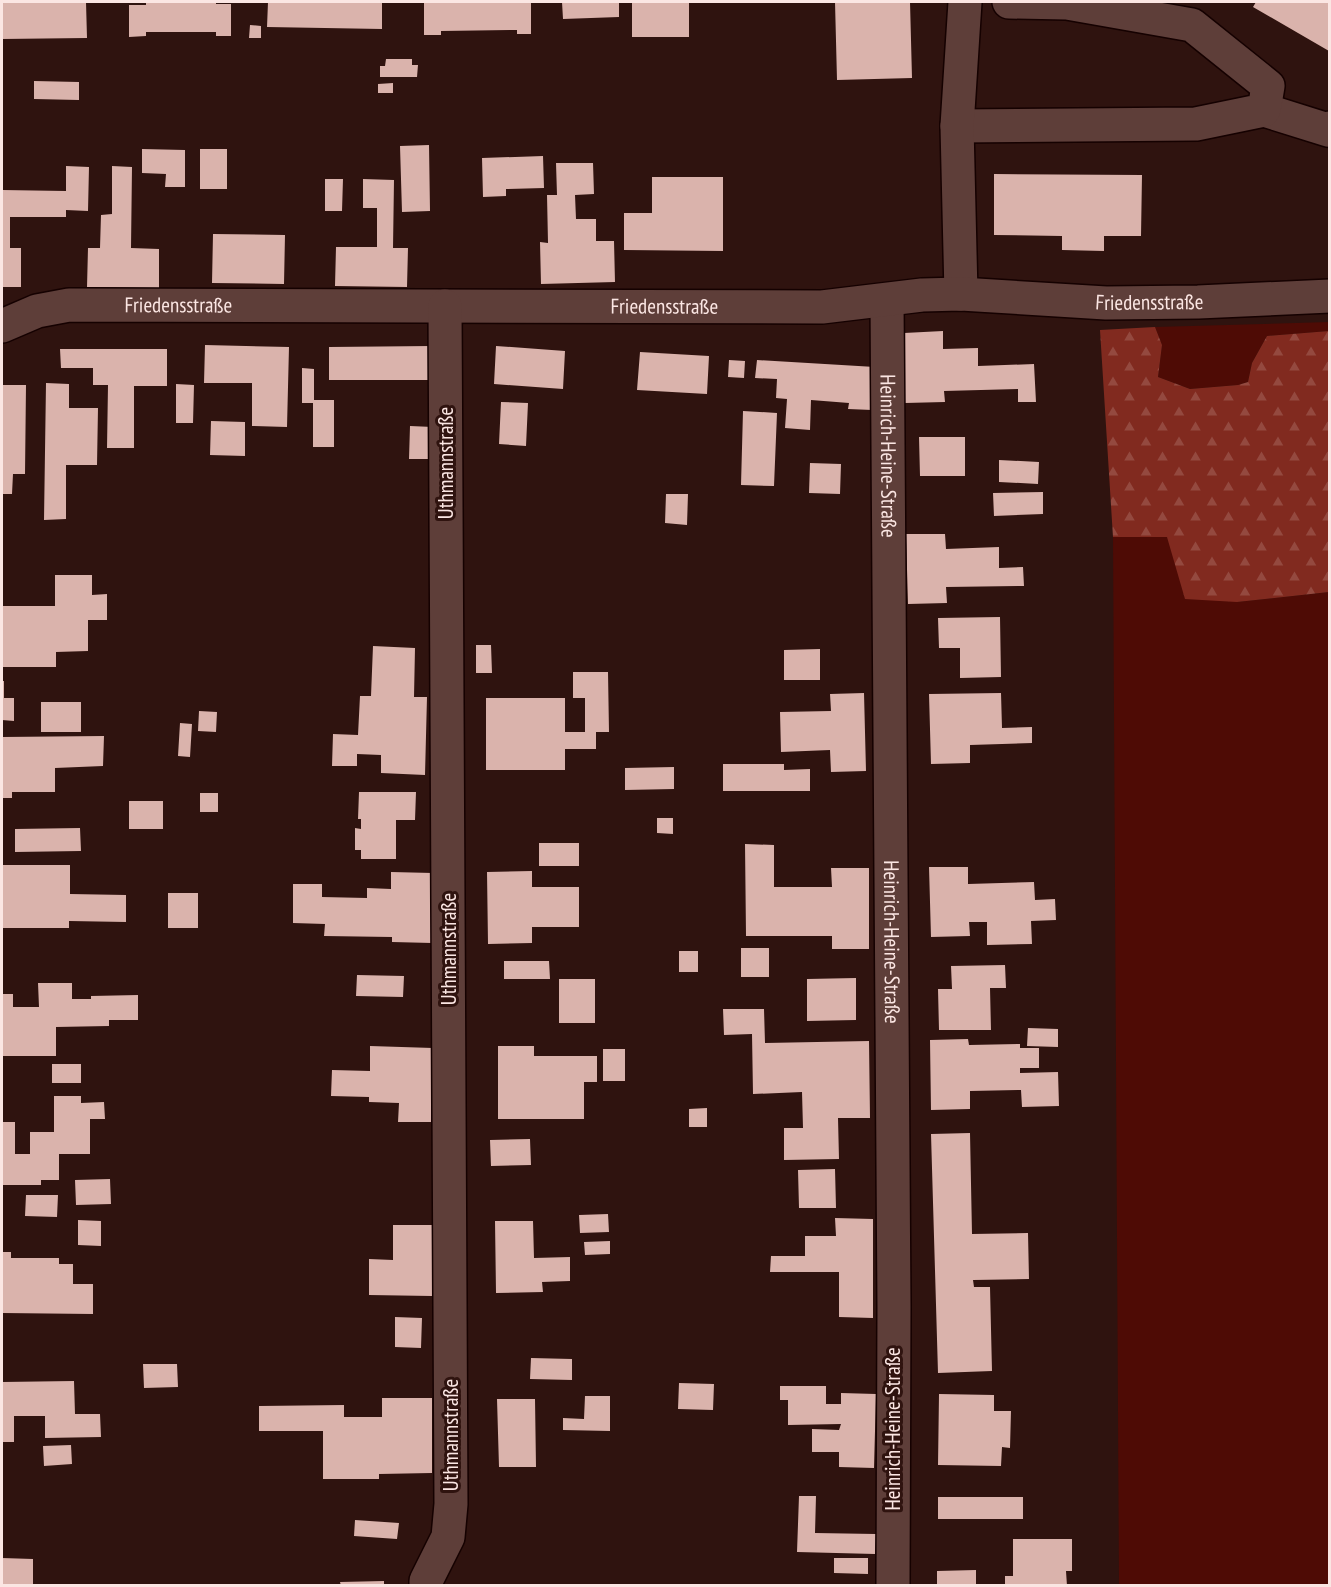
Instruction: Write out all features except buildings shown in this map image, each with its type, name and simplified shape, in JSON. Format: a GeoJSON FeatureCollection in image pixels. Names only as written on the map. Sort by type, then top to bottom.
{"type":"FeatureCollection","features":[{"type":"Feature","properties":{"kind":"street"},"geometry":{"type":"LineString","coordinates":[[961,294],[957,126],[965,2]]}},
{"type":"Feature","properties":{"kind":"street"},"geometry":{"type":"LineString","coordinates":[[1009,2],[1067,3],[1192,25],[1268,86],[1264,110]]}},
{"type":"Feature","properties":{"kind":"street"},"geometry":{"type":"LineString","coordinates":[[957,126],[1196,124],[1264,110],[1328,130],[1329,128]]}},
{"type":"Feature","properties":{"kind":"street","name":"Friedensstraße"},"geometry":{"type":"LineString","coordinates":[[2,327],[37,311],[69,305],[822,307],[922,295],[961,294],[1106,303],[1198,302],[1329,296]]}},
{"type":"Feature","properties":{"kind":"street","name":"Heinrich-Heine-Straße"},"geometry":{"type":"LineString","coordinates":[[887,300],[894,1307],[893,1586]]}},
{"type":"Feature","properties":{"kind":"street","name":"Uthmannstraße"},"geometry":{"type":"LineString","coordinates":[[426,1586],[448,1537],[452,1504],[445,306]]}},
{"type":"Feature","properties":{"kind":"shaded area"},"geometry":{"type":"Polygon","coordinates":[[[1330,322],[1329,331],[1267,336],[1252,363],[1248,382],[1190,389],[1158,377],[1162,345],[1155,327],[1330,322]]]}},
{"type":"Feature","properties":{"kind":"shaded area"},"geometry":{"type":"Polygon","coordinates":[[[1113,537],[1167,537],[1237,602],[1329,592],[1329,1585],[1119,1585],[1113,537]]]}},
{"type":"Feature","properties":{"kind":"green space"},"geometry":{"type":"Polygon","coordinates":[[[1155,327],[1162,345],[1158,377],[1190,389],[1248,382],[1252,363],[1267,336],[1329,331],[1329,592],[1237,602],[1185,599],[1167,537],[1113,537],[1100,330],[1155,327]]]}}]}
